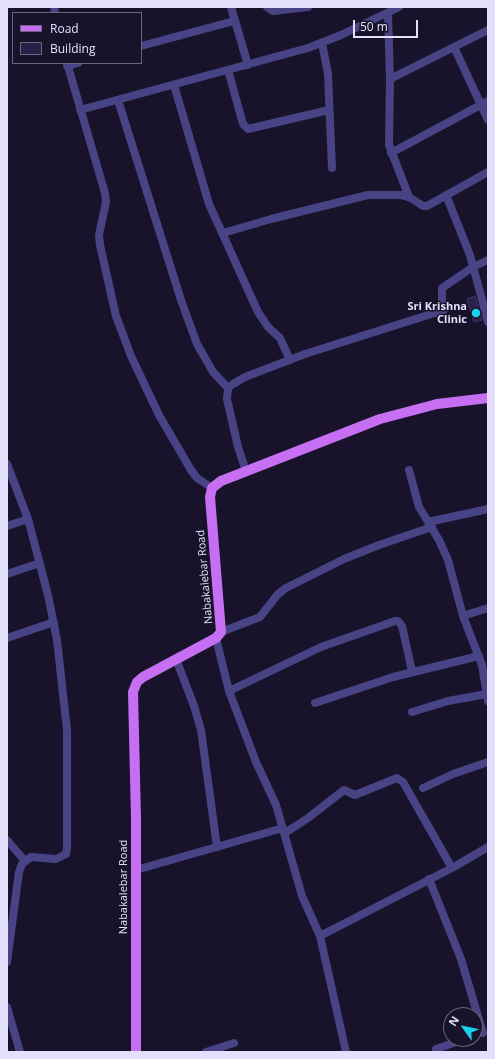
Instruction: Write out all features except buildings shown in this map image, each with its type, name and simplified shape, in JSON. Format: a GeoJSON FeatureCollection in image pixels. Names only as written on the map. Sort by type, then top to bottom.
{"type":"FeatureCollection","features":[{"type":"Feature","properties":{"kind":"main road"},"geometry":{"type":"LineString","coordinates":[[212,488],[221,481],[380,419],[437,404],[488,398]]}},
{"type":"Feature","properties":{"kind":"main road","name":"Nabakalebar Road"},"geometry":{"type":"LineString","coordinates":[[136,1052],[134,687],[143,677],[218,635],[210,497],[212,488]]}},
{"type":"Feature","properties":{"kind":"street"},"geometry":{"type":"LineString","coordinates":[[231,7],[248,65]]}},
{"type":"Feature","properties":{"kind":"street"},"geometry":{"type":"LineString","coordinates":[[267,7],[273,11],[308,7]]}},
{"type":"Feature","properties":{"kind":"street"},"geometry":{"type":"LineString","coordinates":[[80,110],[248,65],[322,43],[399,7]]}},
{"type":"Feature","properties":{"kind":"street"},"geometry":{"type":"LineString","coordinates":[[388,13],[390,79],[388,136],[391,153],[408,197]]}},
{"type":"Feature","properties":{"kind":"street"},"geometry":{"type":"LineString","coordinates":[[142,46],[234,20]]}},
{"type":"Feature","properties":{"kind":"street"},"geometry":{"type":"LineString","coordinates":[[390,79],[488,30]]}},
{"type":"Feature","properties":{"kind":"street"},"geometry":{"type":"LineString","coordinates":[[322,43],[327,67],[332,168]]}},
{"type":"Feature","properties":{"kind":"street"},"geometry":{"type":"LineString","coordinates":[[454,47],[484,103],[488,120]]}},
{"type":"Feature","properties":{"kind":"street"},"geometry":{"type":"LineString","coordinates":[[67,64],[105,193],[106,202],[99,235],[116,316],[131,356],[159,415],[191,470],[197,478],[212,488]]}},
{"type":"Feature","properties":{"kind":"street"},"geometry":{"type":"LineString","coordinates":[[228,70],[243,124],[248,129],[329,110]]}},
{"type":"Feature","properties":{"kind":"street"},"geometry":{"type":"LineString","coordinates":[[174,85],[198,171],[209,204],[258,312],[268,327],[280,338],[290,360]]}},
{"type":"Feature","properties":{"kind":"street"},"geometry":{"type":"LineString","coordinates":[[118,100],[181,300],[197,344],[213,372],[228,388],[227,399],[238,447],[246,471]]}},
{"type":"Feature","properties":{"kind":"street"},"geometry":{"type":"LineString","coordinates":[[391,153],[484,103]]}},
{"type":"Feature","properties":{"kind":"street"},"geometry":{"type":"LineString","coordinates":[[223,233],[356,197],[380,195],[408,197],[422,206],[427,206],[488,172]]}},
{"type":"Feature","properties":{"kind":"street"},"geometry":{"type":"LineString","coordinates":[[446,195],[473,267],[488,322]]}},
{"type":"Feature","properties":{"kind":"street"},"geometry":{"type":"LineString","coordinates":[[228,388],[245,377],[290,360],[440,311],[442,304],[442,288],[473,267],[488,260]]}},
{"type":"Feature","properties":{"kind":"street"},"geometry":{"type":"LineString","coordinates":[[7,962],[19,872],[25,861],[31,857],[56,859],[66,854],[67,848],[67,730],[57,640],[40,563],[28,519],[8,469]]}},
{"type":"Feature","properties":{"kind":"street"},"geometry":{"type":"LineString","coordinates":[[408,470],[416,498],[448,560],[464,616],[479,656],[488,698],[448,701],[412,712]]}},
{"type":"Feature","properties":{"kind":"street"},"geometry":{"type":"LineString","coordinates":[[346,1052],[339,1027],[320,936],[300,889],[276,805],[256,762],[229,691],[218,635],[260,617],[278,594],[286,588],[344,559],[430,524],[488,509]]}},
{"type":"Feature","properties":{"kind":"street"},"geometry":{"type":"LineString","coordinates":[[7,526],[28,519]]}},
{"type":"Feature","properties":{"kind":"street"},"geometry":{"type":"LineString","coordinates":[[7,574],[40,563]]}},
{"type":"Feature","properties":{"kind":"street"},"geometry":{"type":"LineString","coordinates":[[464,616],[488,608]]}},
{"type":"Feature","properties":{"kind":"street"},"geometry":{"type":"LineString","coordinates":[[229,691],[321,647],[395,621],[398,621],[402,626],[412,671]]}},
{"type":"Feature","properties":{"kind":"street"},"geometry":{"type":"LineString","coordinates":[[7,638],[54,622]]}},
{"type":"Feature","properties":{"kind":"street"},"geometry":{"type":"LineString","coordinates":[[315,703],[412,671],[479,656]]}},
{"type":"Feature","properties":{"kind":"street"},"geometry":{"type":"LineString","coordinates":[[176,659],[194,706],[201,730],[217,847]]}},
{"type":"Feature","properties":{"kind":"street"},"geometry":{"type":"LineString","coordinates":[[423,788],[453,774],[488,762]]}},
{"type":"Feature","properties":{"kind":"street"},"geometry":{"type":"LineString","coordinates":[[136,870],[284,830],[308,818],[344,790],[355,795],[397,778],[403,782],[452,868]]}},
{"type":"Feature","properties":{"kind":"street"},"geometry":{"type":"LineString","coordinates":[[7,840],[25,861]]}},
{"type":"Feature","properties":{"kind":"street"},"geometry":{"type":"LineString","coordinates":[[320,936],[452,868],[488,847]]}},
{"type":"Feature","properties":{"kind":"street"},"geometry":{"type":"LineString","coordinates":[[429,879],[461,959],[474,1007]]}},
{"type":"Feature","properties":{"kind":"street"},"geometry":{"type":"LineString","coordinates":[[7,1007],[20,1052]]}},
{"type":"Feature","properties":{"kind":"street"},"geometry":{"type":"LineString","coordinates":[[206,1052],[234,1043]]}},
{"type":"Feature","properties":{"kind":"street"},"geometry":{"type":"LineString","coordinates":[[436,1049],[443,1047]]}},
{"type":"Feature","properties":{"kind":"place","name":"Sri Krishna Clinic"},"geometry":{"type":"Point","coordinates":[476,313]}}]}
